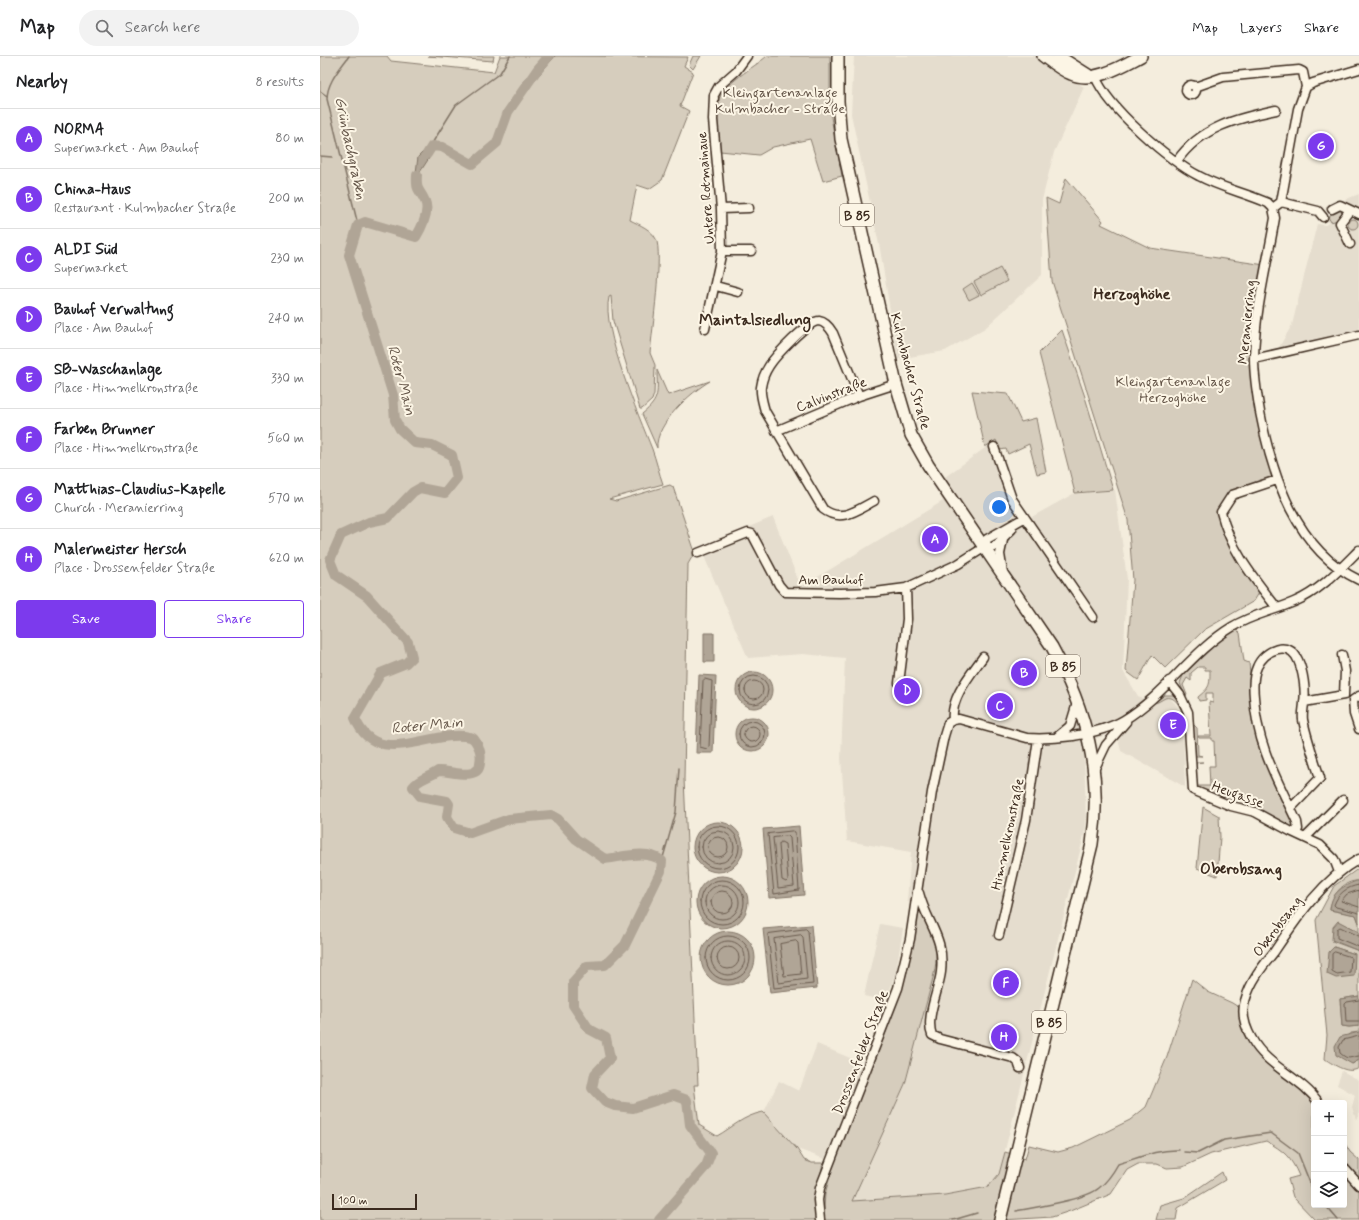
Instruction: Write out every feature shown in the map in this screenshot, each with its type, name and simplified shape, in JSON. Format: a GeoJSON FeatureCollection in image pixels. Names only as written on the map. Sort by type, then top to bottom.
{"type":"FeatureCollection","features":[{"type":"Feature","properties":{"kind":"main road","name":"Kulmbacher Straße"},"geometry":{"type":"LineString","coordinates":[[838,56],[838,101],[841,139],[896,384],[908,426],[916,445],[1052,646],[1066,673],[1078,702],[1095,768]]}},
{"type":"Feature","properties":{"kind":"main road"},"geometry":{"type":"LineString","coordinates":[[1042,56],[1072,75],[1092,76],[1115,69],[1141,56]]}},
{"type":"Feature","properties":{"kind":"main road"},"geometry":{"type":"LineString","coordinates":[[1058,56],[1092,76]]}},
{"type":"Feature","properties":{"kind":"main road","name":"B 85"},"geometry":{"type":"LineString","coordinates":[[1000,1220],[1090,851],[1095,823],[1095,768]]}},
{"type":"Feature","properties":{"kind":"street","name":"Untere Rotmainaue"},"geometry":{"type":"LineString","coordinates":[[705,329],[716,286],[722,251],[721,209],[713,125],[714,95],[719,86],[736,71],[747,56]]}},
{"type":"Feature","properties":{"kind":"street"},"geometry":{"type":"LineString","coordinates":[[1306,87],[1313,83],[1359,69]]}},
{"type":"Feature","properties":{"kind":"street"},"geometry":{"type":"LineString","coordinates":[[1092,76],[1111,101],[1153,142],[1177,161],[1199,176],[1260,199],[1268,203],[1273,208],[1281,202],[1298,109],[1306,87],[1303,72],[1299,70],[1223,77],[1195,87]]}},
{"type":"Feature","properties":{"kind":"street"},"geometry":{"type":"LineString","coordinates":[[1177,161],[1196,141],[1217,127],[1233,120],[1276,110]]}},
{"type":"Feature","properties":{"kind":"street"},"geometry":{"type":"LineString","coordinates":[[1281,202],[1318,211],[1323,217]]}},
{"type":"Feature","properties":{"kind":"street"},"geometry":{"type":"LineString","coordinates":[[1332,209],[1340,205],[1359,214]]}},
{"type":"Feature","properties":{"kind":"street"},"geometry":{"type":"LineString","coordinates":[[721,209],[749,208]]}},
{"type":"Feature","properties":{"kind":"street","name":"Meranierring"},"geometry":{"type":"LineString","coordinates":[[1273,208],[1275,218],[1259,299],[1254,358],[1262,422],[1269,458],[1277,480],[1302,528],[1315,547],[1340,570],[1359,580]]}},
{"type":"Feature","properties":{"kind":"street"},"geometry":{"type":"LineString","coordinates":[[1350,210],[1340,223],[1350,244]]}},
{"type":"Feature","properties":{"kind":"street"},"geometry":{"type":"LineString","coordinates":[[722,251],[751,251]]}},
{"type":"Feature","properties":{"kind":"street"},"geometry":{"type":"LineString","coordinates":[[716,286],[738,292]]}},
{"type":"Feature","properties":{"kind":"street"},"geometry":{"type":"LineString","coordinates":[[859,396],[833,333],[828,326],[819,321],[814,322],[803,330],[769,366],[762,383],[761,396],[765,411],[820,505],[826,511],[834,515],[843,516],[874,501]]}},
{"type":"Feature","properties":{"kind":"street"},"geometry":{"type":"LineString","coordinates":[[1254,358],[1359,335]]}},
{"type":"Feature","properties":{"kind":"street","name":"Calvinstraße"},"geometry":{"type":"LineString","coordinates":[[776,430],[859,396],[896,384]]}},
{"type":"Feature","properties":{"kind":"street"},"geometry":{"type":"LineString","coordinates":[[994,447],[1009,493],[1024,518],[1093,617]]}},
{"type":"Feature","properties":{"kind":"street"},"geometry":{"type":"LineString","coordinates":[[1277,480],[1232,495],[1220,512],[1226,532],[1241,561],[1277,608]]}},
{"type":"Feature","properties":{"kind":"street"},"geometry":{"type":"LineString","coordinates":[[1016,524],[994,547],[985,547],[987,540],[1024,518]]}},
{"type":"Feature","properties":{"kind":"street","name":"Am Bauhof"},"geometry":{"type":"LineString","coordinates":[[698,553],[748,533],[755,537],[778,585],[785,592],[840,593],[875,592],[906,588],[958,564],[985,547]]}},
{"type":"Feature","properties":{"kind":"street"},"geometry":{"type":"LineString","coordinates":[[1003,573],[1000,549],[1004,538]]}},
{"type":"Feature","properties":{"kind":"street"},"geometry":{"type":"LineString","coordinates":[[1095,768],[1106,745],[1133,714],[1212,640],[1252,616],[1294,602],[1309,594],[1340,570],[1359,550]]}},
{"type":"Feature","properties":{"kind":"street"},"geometry":{"type":"LineString","coordinates":[[899,683],[907,619],[906,588]]}},
{"type":"Feature","properties":{"kind":"street"},"geometry":{"type":"LineString","coordinates":[[1291,808],[1320,778],[1303,720],[1302,710],[1304,702],[1301,669],[1298,659],[1288,649],[1279,648],[1272,650],[1264,656],[1254,676],[1256,716],[1266,756],[1297,822],[1298,829],[1295,834],[1306,837],[1320,845],[1334,860],[1340,872]]}},
{"type":"Feature","properties":{"kind":"street"},"geometry":{"type":"LineString","coordinates":[[1342,655],[1344,695]]}},
{"type":"Feature","properties":{"kind":"street","name":"Drossenfelder Straße"},"geometry":{"type":"LineString","coordinates":[[820,1220],[818,1200],[820,1188],[898,988],[910,939],[933,786],[946,728],[953,720],[953,710],[967,679],[983,657]]}},
{"type":"Feature","properties":{"kind":"street","name":"Heugasse"},"geometry":{"type":"LineString","coordinates":[[1169,681],[1180,695],[1188,712],[1194,790],[1225,804],[1255,812],[1295,834]]}},
{"type":"Feature","properties":{"kind":"street"},"geometry":{"type":"LineString","coordinates":[[1304,702],[1344,695],[1356,698],[1354,714],[1359,729]]}},
{"type":"Feature","properties":{"kind":"street"},"geometry":{"type":"LineString","coordinates":[[1055,738],[1070,726],[1078,702]]}},
{"type":"Feature","properties":{"kind":"street"},"geometry":{"type":"LineString","coordinates":[[953,720],[959,719],[1028,738],[1038,739],[1087,734],[1112,726],[1133,714]]}},
{"type":"Feature","properties":{"kind":"street","name":"Himmelkronstraße"},"geometry":{"type":"LineString","coordinates":[[999,935],[1026,820],[1038,739]]}},
{"type":"Feature","properties":{"kind":"street"},"geometry":{"type":"LineString","coordinates":[[1306,837],[1343,800]]}},
{"type":"Feature","properties":{"kind":"street","name":"Oberobsang"},"geometry":{"type":"LineString","coordinates":[[1317,1100],[1292,1076],[1277,1067],[1268,1059],[1252,1040],[1244,1023],[1244,1003],[1250,984],[1301,913],[1340,872],[1359,859]]}},
{"type":"Feature","properties":{"kind":"street"},"geometry":{"type":"LineString","coordinates":[[918,890],[938,938],[941,949],[941,974],[929,1024],[932,1035],[940,1040],[1013,1058],[1018,1062],[1020,1068]]}},
{"type":"Feature","properties":{"kind":"street"},"geometry":{"type":"LineString","coordinates":[[1347,1171],[1359,1185]]}},
{"type":"Feature","properties":{"kind":"shaded area"},"geometry":{"type":"Polygon","coordinates":[[[854,56],[1035,56],[1084,87],[1054,152],[1042,200],[1042,275],[985,328],[945,351],[898,359],[880,249],[851,114],[854,56]]]}},
{"type":"Feature","properties":{"kind":"shaded area"},"geometry":{"type":"Polygon","coordinates":[[[1359,194],[1359,331],[1278,349],[1292,325],[1317,224],[1325,225],[1329,223],[1326,217],[1331,215],[1327,207],[1359,194]]]}},
{"type":"Feature","properties":{"kind":"shaded area"},"geometry":{"type":"Polygon","coordinates":[[[996,440],[1014,498],[1028,519],[1073,494],[1115,490],[1127,579],[1123,671],[1138,696],[1149,702],[1168,696],[1178,707],[1183,723],[1185,787],[1121,751],[1116,731],[1084,743],[1086,827],[999,1174],[988,1187],[945,1195],[851,1202],[905,1084],[934,974],[921,911],[907,901],[911,852],[847,841],[841,758],[845,658],[803,654],[748,658],[700,547],[773,517],[801,587],[943,501],[934,485],[996,440]]]}},
{"type":"Feature","properties":{"kind":"shaded area"},"geometry":{"type":"Polygon","coordinates":[[[880,924],[903,928],[896,972],[886,1001],[864,996],[880,924]]]}},
{"type":"Feature","properties":{"kind":"shaded area"},"geometry":{"type":"Polygon","coordinates":[[[817,1044],[864,1064],[825,1159],[797,1149],[767,1118],[764,1112],[779,1081],[799,1091],[817,1044]]]}},
{"type":"Feature","properties":{"kind":"shaded area"},"geometry":{"type":"Polygon","coordinates":[[[1342,1071],[1359,1080],[1359,1117],[1356,1119],[1352,1107],[1355,1095],[1337,1085],[1342,1071]]]}},
{"type":"Feature","properties":{"kind":"green space"},"geometry":{"type":"Polygon","coordinates":[[[320,56],[387,56],[391,61],[494,72],[500,56],[544,56],[535,66],[530,76],[539,75],[555,56],[688,57],[684,66],[693,72],[680,106],[689,111],[662,180],[649,189],[637,185],[630,220],[651,233],[656,239],[658,247],[658,275],[650,353],[655,365],[654,394],[652,400],[642,409],[640,409],[613,321],[611,296],[609,297],[608,311],[611,330],[623,373],[652,449],[663,484],[609,499],[616,501],[670,485],[673,487],[695,552],[688,564],[684,779],[698,1085],[694,1085],[699,1125],[717,1136],[744,1119],[763,1112],[797,1149],[804,1160],[812,1163],[823,1163],[815,1201],[816,1220],[320,1220],[320,56]]]}},
{"type":"Feature","properties":{"kind":"green space"},"geometry":{"type":"Polygon","coordinates":[[[428,56],[494,56],[493,61],[428,56]]]}},
{"type":"Feature","properties":{"kind":"green space"},"geometry":{"type":"Polygon","coordinates":[[[693,56],[701,56],[693,69],[689,65],[693,56]]]}},
{"type":"Feature","properties":{"kind":"green space","name":"Kleingartenanlage Kulmbacher - Straße"},"geometry":{"type":"Polygon","coordinates":[[[767,56],[830,56],[830,112],[842,176],[823,181],[810,139],[773,147],[759,155],[720,151],[717,107],[721,95],[732,82],[767,56]]]}},
{"type":"Feature","properties":{"kind":"green space","name":"Kleingartenanlage Herzoghöhe"},"geometry":{"type":"Polygon","coordinates":[[[1066,178],[1103,221],[1101,224],[1150,248],[1265,265],[1254,358],[1277,480],[1232,495],[1225,504],[1226,532],[1262,588],[1254,601],[1204,630],[1165,668],[1152,655],[1138,680],[1126,671],[1133,580],[1128,520],[1052,281],[1046,198],[1059,204],[1066,178]]]}},
{"type":"Feature","properties":{"kind":"green space"},"geometry":{"type":"Polygon","coordinates":[[[1340,207],[1346,210],[1341,219],[1331,222],[1328,217],[1340,207]]]}},
{"type":"Feature","properties":{"kind":"green space"},"geometry":{"type":"Polygon","coordinates":[[[1351,219],[1355,219],[1357,220],[1357,228],[1351,229],[1348,226],[1348,222],[1351,219]]]}},
{"type":"Feature","properties":{"kind":"green space"},"geometry":{"type":"Polygon","coordinates":[[[1000,268],[1007,281],[981,295],[974,282],[1000,268]]]}},
{"type":"Feature","properties":{"kind":"green space"},"geometry":{"type":"Polygon","coordinates":[[[972,283],[979,295],[969,300],[963,289],[972,283]]]}},
{"type":"Feature","properties":{"kind":"green space"},"geometry":{"type":"Polygon","coordinates":[[[1062,330],[1085,397],[1113,490],[1075,493],[1039,353],[1062,330]]]}},
{"type":"Feature","properties":{"kind":"green space"},"geometry":{"type":"Polygon","coordinates":[[[657,370],[668,395],[710,381],[684,401],[668,419],[658,439],[657,448],[642,414],[652,404],[657,395],[657,370]]]}},
{"type":"Feature","properties":{"kind":"green space"},"geometry":{"type":"Polygon","coordinates":[[[972,391],[1008,394],[1021,422],[1036,418],[1046,472],[1037,474],[1029,444],[1008,454],[1006,449],[1000,450],[996,440],[985,447],[972,391]]]}},
{"type":"Feature","properties":{"kind":"green space"},"geometry":{"type":"Polygon","coordinates":[[[1233,626],[1240,633],[1244,661],[1249,663],[1255,718],[1253,722],[1262,748],[1262,756],[1266,761],[1295,826],[1292,830],[1244,805],[1234,804],[1196,789],[1195,762],[1203,762],[1196,763],[1197,786],[1210,786],[1209,766],[1215,766],[1214,741],[1212,741],[1212,738],[1199,738],[1198,736],[1211,736],[1209,702],[1213,703],[1213,693],[1206,693],[1206,700],[1199,701],[1198,697],[1208,686],[1210,680],[1210,670],[1205,670],[1205,667],[1198,667],[1191,673],[1191,681],[1187,678],[1183,685],[1187,695],[1185,696],[1180,683],[1184,673],[1233,626]]]}},
{"type":"Feature","properties":{"kind":"green space"},"geometry":{"type":"Polygon","coordinates":[[[1165,695],[1173,695],[1179,702],[1184,713],[1185,726],[1180,707],[1174,699],[1165,698],[1153,703],[1165,695]]]}},
{"type":"Feature","properties":{"kind":"green space"},"geometry":{"type":"Polygon","coordinates":[[[1193,724],[1197,728],[1198,755],[1202,756],[1194,756],[1193,724]]]}},
{"type":"Feature","properties":{"kind":"green space"},"geometry":{"type":"Polygon","coordinates":[[[1203,807],[1219,816],[1220,837],[1217,876],[1197,868],[1203,807]]]}},
{"type":"Feature","properties":{"kind":"green space"},"geometry":{"type":"Polygon","coordinates":[[[1359,868],[1359,881],[1348,883],[1335,894],[1330,910],[1356,915],[1359,923],[1359,932],[1346,925],[1332,941],[1359,951],[1359,996],[1340,999],[1342,1026],[1359,1026],[1359,1032],[1351,1033],[1352,1064],[1359,1060],[1359,1068],[1355,1070],[1346,1070],[1325,1059],[1327,1035],[1316,920],[1334,886],[1359,868]],[[1334,947],[1329,952],[1355,954],[1334,947]]]}},
{"type":"Feature","properties":{"kind":"green space"},"geometry":{"type":"Polygon","coordinates":[[[917,911],[921,911],[932,934],[936,948],[936,964],[934,974],[905,1084],[852,1201],[945,1195],[988,1187],[999,1174],[1005,1152],[1012,1154],[995,1220],[823,1220],[825,1194],[834,1162],[886,1032],[908,969],[917,911]]]}},
{"type":"Feature","properties":{"kind":"green space"},"geometry":{"type":"Polygon","coordinates":[[[1192,979],[1208,992],[1243,1010],[1241,1025],[1268,1057],[1312,1096],[1311,1208],[1347,1208],[1347,1175],[1359,1187],[1359,1220],[1315,1220],[1293,1197],[1288,1179],[1299,1176],[1290,1159],[1278,1148],[1266,1141],[1211,1154],[1183,1167],[1167,1168],[1157,1164],[1138,1164],[1127,1170],[1111,1194],[1052,1217],[1003,1220],[1019,1157],[1025,1159],[1029,1145],[1058,1152],[1073,1148],[1130,1120],[1146,1107],[1167,1057],[1192,979]]]}},
{"type":"Feature","properties":{"kind":"green space"},"geometry":{"type":"Polygon","coordinates":[[[1347,1147],[1359,1160],[1359,1180],[1347,1167],[1347,1147]]]}},
{"type":"Feature","properties":{"kind":"green space"},"geometry":{"type":"Polygon","coordinates":[[[1222,1172],[1225,1180],[1178,1208],[1176,1220],[1156,1220],[1160,1205],[1184,1198],[1222,1172]]]}},
{"type":"Feature","properties":{"kind":"water"},"geometry":{"type":"Polygon","coordinates":[[[544,56],[555,56],[539,74],[530,75],[544,56]]]}},
{"type":"Feature","properties":{"kind":"water"},"geometry":{"type":"Polygon","coordinates":[[[433,142],[436,143],[435,149],[420,172],[419,188],[414,188],[418,157],[433,142]]]}},
{"type":"Feature","properties":{"kind":"water"},"geometry":{"type":"Polygon","coordinates":[[[704,633],[714,633],[714,662],[704,662],[704,633]]]}},
{"type":"Feature","properties":{"kind":"water"},"geometry":{"type":"Polygon","coordinates":[[[754,672],[767,677],[772,690],[767,703],[754,708],[741,703],[736,690],[741,677],[754,672]]]}},
{"type":"Feature","properties":{"kind":"water"},"geometry":{"type":"Polygon","coordinates":[[[699,675],[716,676],[713,753],[696,753],[699,675]]]}},
{"type":"Feature","properties":{"kind":"water"},"geometry":{"type":"Polygon","coordinates":[[[749,717],[755,717],[759,718],[766,724],[769,734],[768,741],[762,748],[755,751],[749,751],[745,750],[738,744],[735,737],[735,731],[736,727],[742,720],[749,717]]]}},
{"type":"Feature","properties":{"kind":"water"},"geometry":{"type":"Polygon","coordinates":[[[723,822],[728,823],[736,829],[742,837],[742,857],[736,865],[728,871],[713,872],[708,871],[700,865],[694,857],[693,842],[694,837],[700,829],[708,823],[723,822]]]}},
{"type":"Feature","properties":{"kind":"water"},"geometry":{"type":"Polygon","coordinates":[[[799,826],[804,895],[769,898],[763,829],[799,826]]]}},
{"type":"Feature","properties":{"kind":"water"},"geometry":{"type":"Polygon","coordinates":[[[722,876],[732,878],[740,884],[746,892],[748,902],[746,912],[740,920],[732,926],[722,928],[712,926],[704,920],[698,912],[696,902],[698,892],[704,884],[712,878],[722,876]]]}},
{"type":"Feature","properties":{"kind":"water"},"geometry":{"type":"Polygon","coordinates":[[[1356,881],[1359,881],[1359,923],[1356,915],[1330,910],[1332,899],[1338,891],[1356,881]]]}},
{"type":"Feature","properties":{"kind":"water"},"geometry":{"type":"Polygon","coordinates":[[[1338,921],[1359,932],[1359,951],[1332,940],[1333,927],[1338,921]]]}},
{"type":"Feature","properties":{"kind":"water"},"geometry":{"type":"Polygon","coordinates":[[[811,925],[817,988],[770,993],[763,929],[811,925]]]}},
{"type":"Feature","properties":{"kind":"water"},"geometry":{"type":"Polygon","coordinates":[[[728,931],[743,936],[747,939],[750,943],[755,958],[750,973],[747,977],[743,980],[728,985],[713,980],[709,977],[706,973],[701,958],[706,943],[709,939],[713,936],[728,931]]]}},
{"type":"Feature","properties":{"kind":"water"},"geometry":{"type":"Polygon","coordinates":[[[1334,947],[1355,954],[1354,976],[1336,978],[1327,974],[1329,952],[1334,947]]]}},
{"type":"Feature","properties":{"kind":"water"},"geometry":{"type":"Polygon","coordinates":[[[1359,996],[1359,1026],[1342,1026],[1340,999],[1359,996]]]}},
{"type":"Feature","properties":{"kind":"water"},"geometry":{"type":"Polygon","coordinates":[[[1359,1032],[1359,1060],[1352,1064],[1336,1055],[1335,1046],[1340,1037],[1359,1032]]]}},
{"type":"Feature","properties":{"kind":"waterway","name":"Grünbachgraben"},"geometry":{"type":"LineString","coordinates":[[349,56],[332,81],[329,87],[327,99],[358,225]]}},
{"type":"Feature","properties":{"kind":"waterway"},"geometry":{"type":"LineString","coordinates":[[431,145],[456,105],[500,73],[510,56]]}},
{"type":"Feature","properties":{"kind":"waterway","name":"Roter Main"},"geometry":{"type":"LineString","coordinates":[[427,154],[432,146],[442,147],[472,164],[497,143],[508,112],[537,70],[549,56]]}},
{"type":"Feature","properties":{"kind":"waterway","name":"Grünbachgraben"},"geometry":{"type":"LineString","coordinates":[[320,91],[327,96]]}},
{"type":"Feature","properties":{"kind":"waterway"},"geometry":{"type":"LineString","coordinates":[[320,156],[332,157]]}},
{"type":"Feature","properties":{"kind":"waterway","name":"Roter Main"},"geometry":{"type":"LineString","coordinates":[[417,175],[418,190],[425,201],[427,210],[423,224],[416,237],[365,222],[358,225],[349,255],[393,395],[395,420],[400,429],[415,443],[432,445],[452,455],[457,478],[445,493],[420,488],[413,492],[388,518],[369,522],[341,535],[330,560],[336,575],[367,596],[408,642],[412,657],[406,663],[381,673],[355,718],[364,734],[376,742],[391,745],[455,736],[470,737],[475,740],[480,750],[481,757],[478,769],[475,772],[463,774],[438,771],[418,782],[413,787],[420,796],[447,801],[449,804],[447,817],[454,828],[470,833],[509,819],[551,815],[558,819],[576,839],[605,859],[635,855],[649,855],[662,861],[661,871],[625,945],[605,965],[587,966],[573,982],[573,1005],[589,1029],[606,1038],[610,1058],[595,1074],[592,1088],[605,1102],[615,1106],[633,1108],[673,1095],[687,1100],[690,1125],[711,1153],[706,1166],[659,1220]]}},
{"type":"Feature","properties":{"kind":"waterway"},"geometry":{"type":"LineString","coordinates":[[662,861],[676,812],[679,768]]}},
{"type":"Feature","properties":{"kind":"waterway"},"geometry":{"type":"LineString","coordinates":[[1184,1152],[1198,1153],[1224,1140],[1271,1133],[1298,1153],[1311,1186]]}},
{"type":"Feature","properties":{"kind":"waterway"},"geometry":{"type":"LineString","coordinates":[[1016,1211],[1083,1196],[1099,1188],[1110,1177],[1118,1164],[1156,1152],[1179,1150]]}},
{"type":"Feature","properties":{"kind":"waterway"},"geometry":{"type":"LineString","coordinates":[[1328,1208],[1338,1220]]}},
{"type":"Feature","properties":{"kind":"waterway"},"geometry":{"type":"LineString","coordinates":[[953,1220],[977,1213]]}},
{"type":"Feature","properties":{"kind":"place","name":"Matthias-Claudius-Kapelle"},"geometry":{"type":"Point","coordinates":[1321,146]}},
{"type":"Feature","properties":{"kind":"place","name":"NORMA"},"geometry":{"type":"Point","coordinates":[935,539]}},
{"type":"Feature","properties":{"kind":"place","name":"China-Haus"},"geometry":{"type":"Point","coordinates":[1024,673]}},
{"type":"Feature","properties":{"kind":"place","name":"Bauhof Verwaltung"},"geometry":{"type":"Point","coordinates":[907,691]}},
{"type":"Feature","properties":{"kind":"place","name":"ALDI Süd"},"geometry":{"type":"Point","coordinates":[1000,706]}},
{"type":"Feature","properties":{"kind":"place","name":"SB-Waschanlage"},"geometry":{"type":"Point","coordinates":[1173,725]}},
{"type":"Feature","properties":{"kind":"place","name":"Farben Brunner"},"geometry":{"type":"Point","coordinates":[1006,983]}},
{"type":"Feature","properties":{"kind":"place","name":"Malermeister Hersch"},"geometry":{"type":"Point","coordinates":[1004,1037]}},
{"type":"Feature","properties":{"kind":"district","name":"Herzoghöhe"},"geometry":{"type":"Point","coordinates":[1132,293]}},
{"type":"Feature","properties":{"kind":"district","name":"Maintalsiedlung"},"geometry":{"type":"Point","coordinates":[755,319]}},
{"type":"Feature","properties":{"kind":"district","name":"Oberobsang"},"geometry":{"type":"Point","coordinates":[1241,868]}}]}
